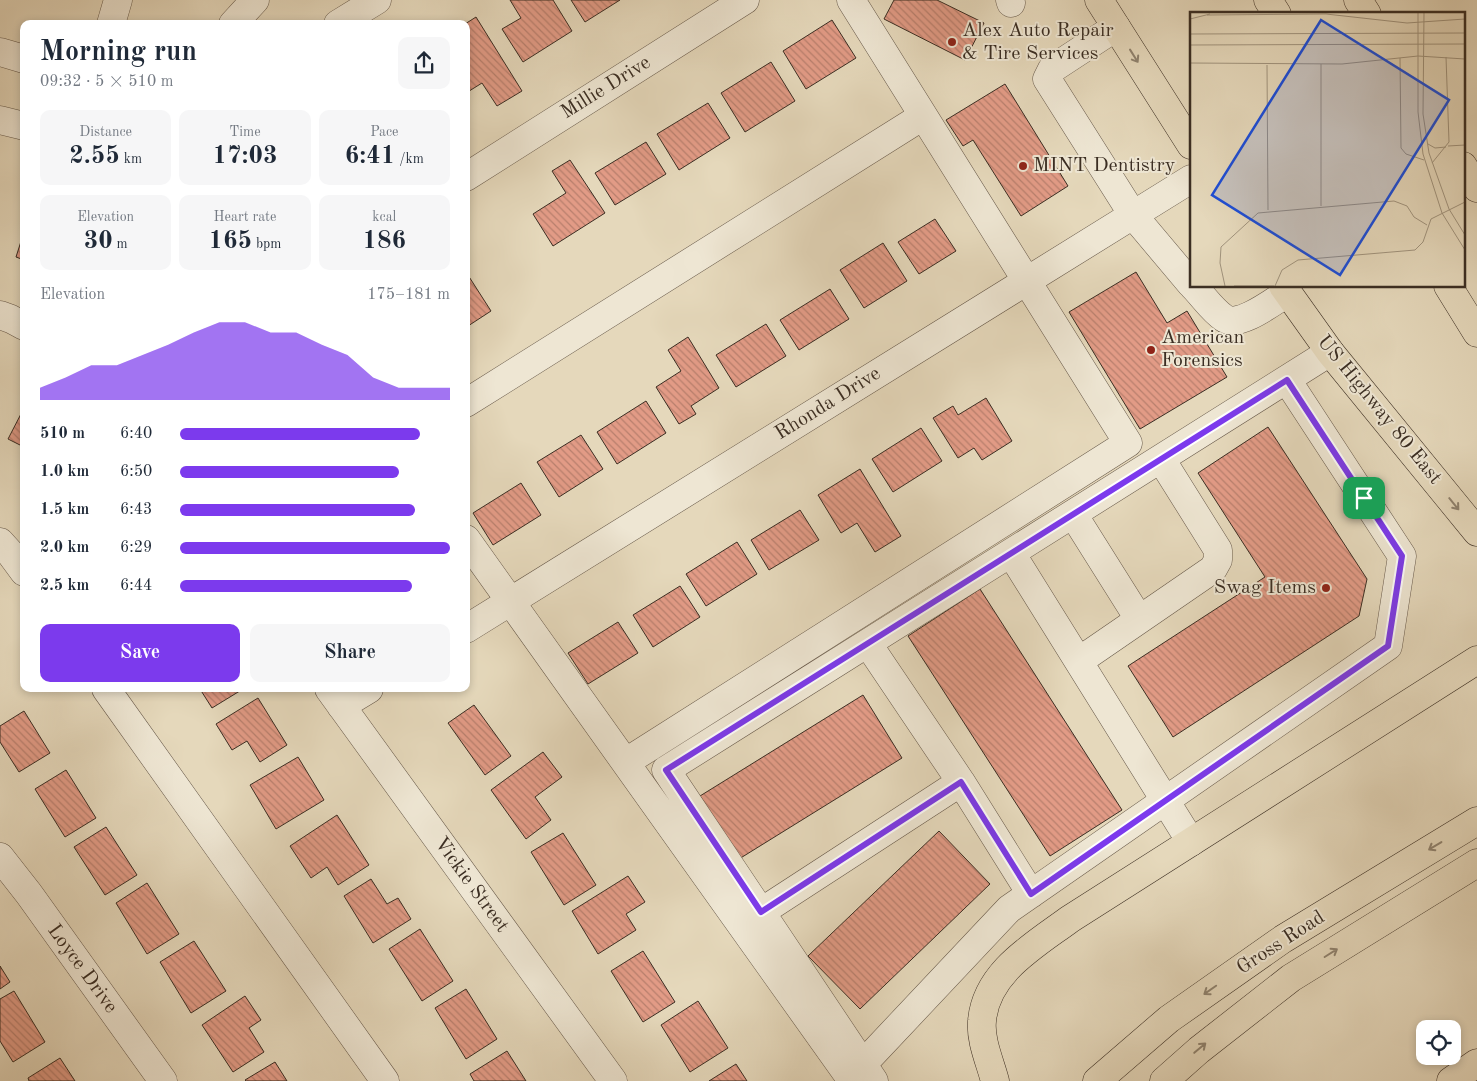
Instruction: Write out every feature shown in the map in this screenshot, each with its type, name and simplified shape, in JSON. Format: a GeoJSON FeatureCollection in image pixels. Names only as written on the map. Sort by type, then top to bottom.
{"type":"FeatureCollection","features":[{"type":"Feature","properties":{"kind":"main road"},"geometry":{"type":"LineString","coordinates":[[1099,0],[1190,143]]}},
{"type":"Feature","properties":{"kind":"main road"},"geometry":{"type":"LineString","coordinates":[[1268,0],[1276,12]]}},
{"type":"Feature","properties":{"kind":"main road"},"geometry":{"type":"LineString","coordinates":[[1358,0],[1366,12]]}},
{"type":"Feature","properties":{"kind":"main road"},"geometry":{"type":"LineString","coordinates":[[1464,168],[1477,188]]}},
{"type":"Feature","properties":{"kind":"main road"},"geometry":{"type":"LineString","coordinates":[[1449,288],[1477,333]]}},
{"type":"Feature","properties":{"kind":"main road","name":"US Highway 80 East"},"geometry":{"type":"LineString","coordinates":[[1285,289],[1330,352],[1477,532]]}},
{"type":"Feature","properties":{"kind":"main road"},"geometry":{"type":"LineString","coordinates":[[997,1076],[985,1046],[981,1022],[987,999],[1003,972],[1028,950],[1070,919],[1477,660]]}},
{"type":"Feature","properties":{"kind":"main road","name":"Gross Road"},"geometry":{"type":"LineString","coordinates":[[1097,1081],[1169,1019],[1283,939],[1477,821]]}},
{"type":"Feature","properties":{"kind":"main road","name":"Gross Road"},"geometry":{"type":"LineString","coordinates":[[1164,1081],[1199,1050],[1291,978],[1477,863]]}},
{"type":"Feature","properties":{"kind":"main road"},"geometry":{"type":"LineString","coordinates":[[1451,1081],[1477,1063]]}},
{"type":"Feature","properties":{"kind":"street"},"geometry":{"type":"LineString","coordinates":[[112,20],[118,0]]}},
{"type":"Feature","properties":{"kind":"street"},"geometry":{"type":"LineString","coordinates":[[237,20],[255,0]]}},
{"type":"Feature","properties":{"kind":"street"},"geometry":{"type":"LineString","coordinates":[[344,20],[376,0]]}},
{"type":"Feature","properties":{"kind":"street","name":"Millie Drive"},"geometry":{"type":"LineString","coordinates":[[470,174],[745,0]]}},
{"type":"Feature","properties":{"kind":"street"},"geometry":{"type":"LineString","coordinates":[[626,762],[1128,443],[851,0]]}},
{"type":"Feature","properties":{"kind":"street"},"geometry":{"type":"LineString","coordinates":[[1116,27],[1052,69],[1047,79],[1133,215],[1190,283]]}},
{"type":"Feature","properties":{"kind":"street"},"geometry":{"type":"LineString","coordinates":[[0,52],[20,58]]}},
{"type":"Feature","properties":{"kind":"street"},"geometry":{"type":"LineString","coordinates":[[470,400],[923,116]]}},
{"type":"Feature","properties":{"kind":"street"},"geometry":{"type":"LineString","coordinates":[[0,120],[20,125]]}},
{"type":"Feature","properties":{"kind":"street","name":"Rhonda Drive"},"geometry":{"type":"LineString","coordinates":[[470,626],[1190,180]]}},
{"type":"Feature","properties":{"kind":"street"},"geometry":{"type":"LineString","coordinates":[[1195,288],[1225,319],[1233,321],[1248,316],[1285,289]]}},
{"type":"Feature","properties":{"kind":"street"},"geometry":{"type":"LineString","coordinates":[[0,315],[20,324]]}},
{"type":"Feature","properties":{"kind":"street"},"geometry":{"type":"LineString","coordinates":[[863,1075],[761,912],[666,770],[1330,352]]}},
{"type":"Feature","properties":{"kind":"street"},"geometry":{"type":"LineString","coordinates":[[863,1075],[1009,909],[1388,646],[1402,556],[1287,380]]}},
{"type":"Feature","properties":{"kind":"street"},"geometry":{"type":"LineString","coordinates":[[1079,661],[1213,568],[1218,560],[1218,550],[1161,459]]}},
{"type":"Feature","properties":{"kind":"street"},"geometry":{"type":"LineString","coordinates":[[1073,514],[1139,619]]}},
{"type":"Feature","properties":{"kind":"street"},"geometry":{"type":"LineString","coordinates":[[0,542],[20,567]]}},
{"type":"Feature","properties":{"kind":"street"},"geometry":{"type":"LineString","coordinates":[[470,545],[626,762],[863,1075]]}},
{"type":"Feature","properties":{"kind":"street"},"geometry":{"type":"LineString","coordinates":[[1011,553],[1191,842]]}},
{"type":"Feature","properties":{"kind":"street"},"geometry":{"type":"LineString","coordinates":[[868,644],[961,782],[1031,894]]}},
{"type":"Feature","properties":{"kind":"street"},"geometry":{"type":"LineString","coordinates":[[108,692],[385,1081]]}},
{"type":"Feature","properties":{"kind":"street"},"geometry":{"type":"LineString","coordinates":[[335,697],[357,692]]}},
{"type":"Feature","properties":{"kind":"street","name":"Vickie Street"},"geometry":{"type":"LineString","coordinates":[[335,697],[613,1081]]}},
{"type":"Feature","properties":{"kind":"street"},"geometry":{"type":"LineString","coordinates":[[761,912],[961,782]]}},
{"type":"Feature","properties":{"kind":"street","name":"Loyce Drive"},"geometry":{"type":"LineString","coordinates":[[0,857],[29,894],[162,1081]]}},
{"type":"Feature","properties":{"kind":"building"},"geometry":{"type":"Polygon","coordinates":[[[510,0],[553,0],[572,31],[523,62],[502,29],[521,18],[510,0]]]}},
{"type":"Feature","properties":{"kind":"building"},"geometry":{"type":"Polygon","coordinates":[[[571,0],[620,0],[585,22],[571,0]]]}},
{"type":"Feature","properties":{"kind":"building","name":"Alex Auto Repair & Tire Services"},"geometry":{"type":"Polygon","coordinates":[[[894,0],[937,0],[984,23],[965,60],[884,19],[894,0]]]}},
{"type":"Feature","properties":{"kind":"building"},"geometry":{"type":"Polygon","coordinates":[[[476,17],[522,91],[497,106],[482,83],[470,90],[470,21],[476,17]]]}},
{"type":"Feature","properties":{"kind":"building"},"geometry":{"type":"Polygon","coordinates":[[[832,20],[856,58],[806,89],[783,51],[832,20]]]}},
{"type":"Feature","properties":{"kind":"building"},"geometry":{"type":"Polygon","coordinates":[[[771,62],[795,101],[745,132],[721,93],[771,62]]]}},
{"type":"Feature","properties":{"kind":"building","name":"MINT Dentistry"},"geometry":{"type":"Polygon","coordinates":[[[1005,84],[1068,186],[1021,216],[973,140],[963,146],[946,120],[1005,84]]]}},
{"type":"Feature","properties":{"kind":"building"},"geometry":{"type":"Polygon","coordinates":[[[708,103],[730,138],[679,170],[657,134],[708,103]]]}},
{"type":"Feature","properties":{"kind":"building"},"geometry":{"type":"Polygon","coordinates":[[[646,142],[666,174],[615,205],[595,173],[646,142]]]}},
{"type":"Feature","properties":{"kind":"building"},"geometry":{"type":"Polygon","coordinates":[[[570,160],[605,213],[553,246],[533,214],[566,193],[552,171],[570,160]]]}},
{"type":"Feature","properties":{"kind":"building"},"geometry":{"type":"Polygon","coordinates":[[[935,219],[956,251],[919,274],[898,242],[935,219]]]}},
{"type":"Feature","properties":{"kind":"building"},"geometry":{"type":"Polygon","coordinates":[[[883,243],[907,281],[864,308],[840,270],[883,243]]]}},
{"type":"Feature","properties":{"kind":"building"},"geometry":{"type":"Polygon","coordinates":[[[20,244],[20,258],[16,257],[20,244]]]}},
{"type":"Feature","properties":{"kind":"building","name":"American Forensics"},"geometry":{"type":"Polygon","coordinates":[[[1136,272],[1167,323],[1187,311],[1227,377],[1140,429],[1069,312],[1136,272]]]}},
{"type":"Feature","properties":{"kind":"building"},"geometry":{"type":"Polygon","coordinates":[[[470,278],[491,311],[470,325],[470,278]]]}},
{"type":"Feature","properties":{"kind":"building"},"geometry":{"type":"Polygon","coordinates":[[[830,289],[849,319],[799,350],[780,320],[830,289]]]}},
{"type":"Feature","properties":{"kind":"building"},"geometry":{"type":"Polygon","coordinates":[[[766,324],[786,356],[736,387],[716,355],[766,324]]]}},
{"type":"Feature","properties":{"kind":"building"},"geometry":{"type":"Polygon","coordinates":[[[688,337],[719,388],[691,406],[696,414],[679,424],[656,387],[681,371],[668,350],[688,337]]]}},
{"type":"Feature","properties":{"kind":"building"},"geometry":{"type":"Polygon","coordinates":[[[986,398],[1012,441],[982,460],[974,448],[958,458],[933,418],[953,406],[958,415],[986,398]]]}},
{"type":"Feature","properties":{"kind":"building"},"geometry":{"type":"Polygon","coordinates":[[[646,401],[666,433],[617,464],[597,432],[646,401]]]}},
{"type":"Feature","properties":{"kind":"building"},"geometry":{"type":"Polygon","coordinates":[[[20,416],[20,445],[8,439],[20,416]]]}},
{"type":"Feature","properties":{"kind":"building"},"geometry":{"type":"Polygon","coordinates":[[[1268,427],[1367,579],[1359,616],[1173,737],[1128,666],[1265,577],[1198,473],[1268,427]]]}},
{"type":"Feature","properties":{"kind":"building"},"geometry":{"type":"Polygon","coordinates":[[[921,428],[942,461],[893,492],[872,459],[921,428]]]}},
{"type":"Feature","properties":{"kind":"building"},"geometry":{"type":"Polygon","coordinates":[[[581,435],[603,469],[559,497],[537,462],[581,435]]]}},
{"type":"Feature","properties":{"kind":"building"},"geometry":{"type":"Polygon","coordinates":[[[860,469],[901,536],[875,552],[857,523],[841,533],[818,495],[860,469]]]}},
{"type":"Feature","properties":{"kind":"building"},"geometry":{"type":"Polygon","coordinates":[[[521,483],[541,515],[493,545],[473,513],[521,483]]]}},
{"type":"Feature","properties":{"kind":"building"},"geometry":{"type":"Polygon","coordinates":[[[800,510],[819,540],[769,570],[751,540],[800,510]]]}},
{"type":"Feature","properties":{"kind":"building"},"geometry":{"type":"Polygon","coordinates":[[[737,542],[757,574],[706,606],[686,574],[737,542]]]}},
{"type":"Feature","properties":{"kind":"building"},"geometry":{"type":"Polygon","coordinates":[[[680,586],[700,617],[653,647],[633,615],[680,586]]]}},
{"type":"Feature","properties":{"kind":"building"},"geometry":{"type":"Polygon","coordinates":[[[980,589],[1122,810],[1050,856],[908,636],[980,589]]]}},
{"type":"Feature","properties":{"kind":"building"},"geometry":{"type":"Polygon","coordinates":[[[618,622],[638,653],[588,684],[568,653],[618,622]]]}},
{"type":"Feature","properties":{"kind":"building"},"geometry":{"type":"Polygon","coordinates":[[[202,692],[238,692],[212,708],[202,692]]]}},
{"type":"Feature","properties":{"kind":"building"},"geometry":{"type":"Polygon","coordinates":[[[863,695],[902,758],[739,859],[700,796],[863,695]]]}},
{"type":"Feature","properties":{"kind":"building"},"geometry":{"type":"Polygon","coordinates":[[[258,698],[287,745],[260,762],[247,741],[232,750],[216,724],[258,698]]]}},
{"type":"Feature","properties":{"kind":"building"},"geometry":{"type":"Polygon","coordinates":[[[474,705],[511,756],[485,775],[448,723],[474,705]]]}},
{"type":"Feature","properties":{"kind":"building"},"geometry":{"type":"Polygon","coordinates":[[[24,711],[50,753],[19,772],[0,742],[0,726],[24,711]]]}},
{"type":"Feature","properties":{"kind":"building"},"geometry":{"type":"Polygon","coordinates":[[[543,752],[562,777],[535,797],[551,820],[526,839],[491,790],[543,752]]]}},
{"type":"Feature","properties":{"kind":"building"},"geometry":{"type":"Polygon","coordinates":[[[298,757],[324,800],[276,829],[250,785],[298,757]]]}},
{"type":"Feature","properties":{"kind":"building"},"geometry":{"type":"Polygon","coordinates":[[[66,770],[96,818],[65,837],[35,789],[66,770]]]}},
{"type":"Feature","properties":{"kind":"building"},"geometry":{"type":"Polygon","coordinates":[[[337,815],[369,865],[338,885],[327,867],[311,878],[290,846],[337,815]]]}},
{"type":"Feature","properties":{"kind":"building"},"geometry":{"type":"Polygon","coordinates":[[[106,827],[137,875],[105,895],[74,847],[106,827]]]}},
{"type":"Feature","properties":{"kind":"building"},"geometry":{"type":"Polygon","coordinates":[[[939,831],[990,884],[860,1009],[808,956],[939,831]]]}},
{"type":"Feature","properties":{"kind":"building"},"geometry":{"type":"Polygon","coordinates":[[[563,833],[596,885],[564,905],[531,852],[563,833]]]}},
{"type":"Feature","properties":{"kind":"building"},"geometry":{"type":"Polygon","coordinates":[[[628,876],[645,902],[626,914],[636,930],[598,954],[572,911],[628,876]]]}},
{"type":"Feature","properties":{"kind":"building"},"geometry":{"type":"Polygon","coordinates":[[[371,879],[387,904],[398,898],[411,919],[373,943],[344,896],[371,879]]]}},
{"type":"Feature","properties":{"kind":"building"},"geometry":{"type":"Polygon","coordinates":[[[147,883],[179,934],[147,954],[116,903],[147,883]]]}},
{"type":"Feature","properties":{"kind":"building"},"geometry":{"type":"Polygon","coordinates":[[[420,929],[453,981],[422,1001],[389,949],[420,929]]]}},
{"type":"Feature","properties":{"kind":"building"},"geometry":{"type":"Polygon","coordinates":[[[194,941],[226,991],[191,1013],[160,962],[194,941]]]}},
{"type":"Feature","properties":{"kind":"building"},"geometry":{"type":"Polygon","coordinates":[[[643,951],[675,1002],[643,1022],[611,971],[643,951]]]}},
{"type":"Feature","properties":{"kind":"building"},"geometry":{"type":"Polygon","coordinates":[[[0,966],[10,982],[0,989],[0,966]]]}},
{"type":"Feature","properties":{"kind":"building"},"geometry":{"type":"Polygon","coordinates":[[[466,989],[497,1039],[466,1059],[435,1008],[466,989]]]}},
{"type":"Feature","properties":{"kind":"building"},"geometry":{"type":"Polygon","coordinates":[[[14,991],[45,1042],[13,1062],[0,1041],[0,999],[14,991]]]}},
{"type":"Feature","properties":{"kind":"building"},"geometry":{"type":"Polygon","coordinates":[[[245,996],[261,1020],[249,1028],[264,1052],[233,1072],[202,1025],[245,996]]]}},
{"type":"Feature","properties":{"kind":"building"},"geometry":{"type":"Polygon","coordinates":[[[698,1001],[728,1048],[690,1072],[661,1025],[698,1001]]]}},
{"type":"Feature","properties":{"kind":"building"},"geometry":{"type":"Polygon","coordinates":[[[507,1051],[526,1081],[474,1081],[470,1074],[507,1051]]]}},
{"type":"Feature","properties":{"kind":"building"},"geometry":{"type":"Polygon","coordinates":[[[60,1058],[75,1081],[29,1081],[28,1078],[60,1058]]]}},
{"type":"Feature","properties":{"kind":"building"},"geometry":{"type":"Polygon","coordinates":[[[275,1062],[287,1081],[245,1080],[275,1062]]]}},
{"type":"Feature","properties":{"kind":"building"},"geometry":{"type":"Polygon","coordinates":[[[736,1064],[747,1081],[709,1081],[736,1064]]]}},
{"type":"Feature","properties":{"kind":"place","name":"Alex Auto Repair & Tire Services"},"geometry":{"type":"Point","coordinates":[952,42]}},
{"type":"Feature","properties":{"kind":"place","name":"MINT Dentistry"},"geometry":{"type":"Point","coordinates":[1023,166]}},
{"type":"Feature","properties":{"kind":"place","name":"American Forensics"},"geometry":{"type":"Point","coordinates":[1151,350]}},
{"type":"Feature","properties":{"kind":"place","name":"Swag Items"},"geometry":{"type":"Point","coordinates":[1326,588]}},
{"type":"Feature","properties":{"kind":"route"},"geometry":{"type":"LineString","coordinates":[[1287,380],[1364,498],[1402,556],[1388,646],[1031,894],[961,782],[761,912],[666,770],[1287,380]]}}]}
